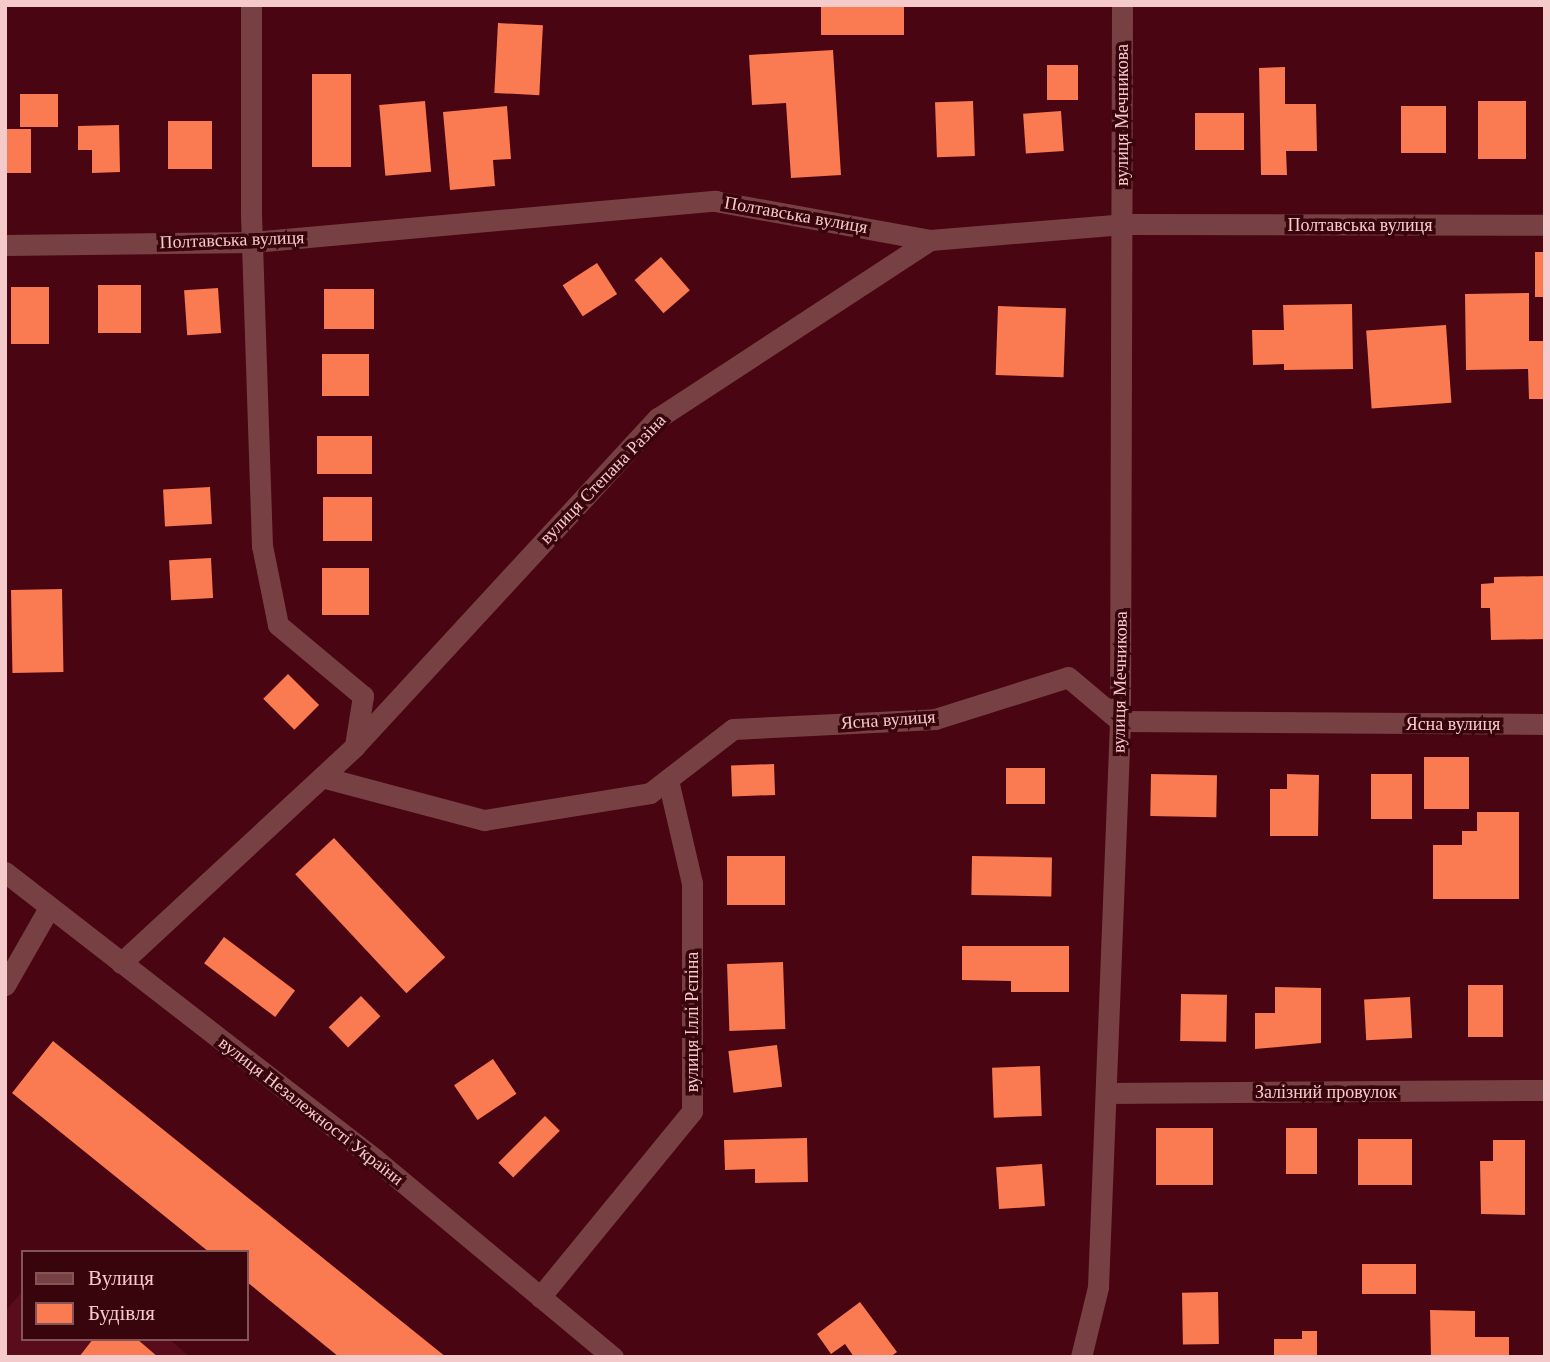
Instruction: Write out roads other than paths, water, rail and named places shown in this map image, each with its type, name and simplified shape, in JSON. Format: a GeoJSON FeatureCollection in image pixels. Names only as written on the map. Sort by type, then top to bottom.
{"type":"FeatureCollection","features":[{"type":"Feature","properties":{"kind":"street"},"geometry":{"type":"LineString","coordinates":[[251,5],[252,242],[262,546],[278,625],[363,696],[355,747]]}},
{"type":"Feature","properties":{"kind":"street","name":"вулиця Мечникова"},"geometry":{"type":"LineString","coordinates":[[1081,1357],[1098,1287],[1108,1093],[1120,721],[1122,5]]}},
{"type":"Feature","properties":{"kind":"street","name":"Полтавська вулиця"},"geometry":{"type":"LineString","coordinates":[[5,245],[252,242],[715,201],[930,240],[1122,224],[1545,225]]}},
{"type":"Feature","properties":{"kind":"street","name":"вулиця Степана Разіна"},"geometry":{"type":"LineString","coordinates":[[121,963],[355,747],[658,418],[930,240]]}},
{"type":"Feature","properties":{"kind":"street","name":"Ясна вулиця"},"geometry":{"type":"LineString","coordinates":[[322,777],[484,820],[650,793],[733,729],[935,719],[1068,677],[1120,721],[1545,724]]}},
{"type":"Feature","properties":{"kind":"street","name":"вулиця Іллі Рєпіна"},"geometry":{"type":"LineString","coordinates":[[540,1297],[692,1111],[692,883],[667,780]]}},
{"type":"Feature","properties":{"kind":"street","name":"вулиця Незалежності України"},"geometry":{"type":"LineString","coordinates":[[5,872],[374,1159],[612,1357]]}},
{"type":"Feature","properties":{"kind":"street"},"geometry":{"type":"LineString","coordinates":[[5,985],[49,908]]}},
{"type":"Feature","properties":{"kind":"street","name":"Залізний провулок"},"geometry":{"type":"LineString","coordinates":[[1108,1093],[1545,1090]]}}]}
